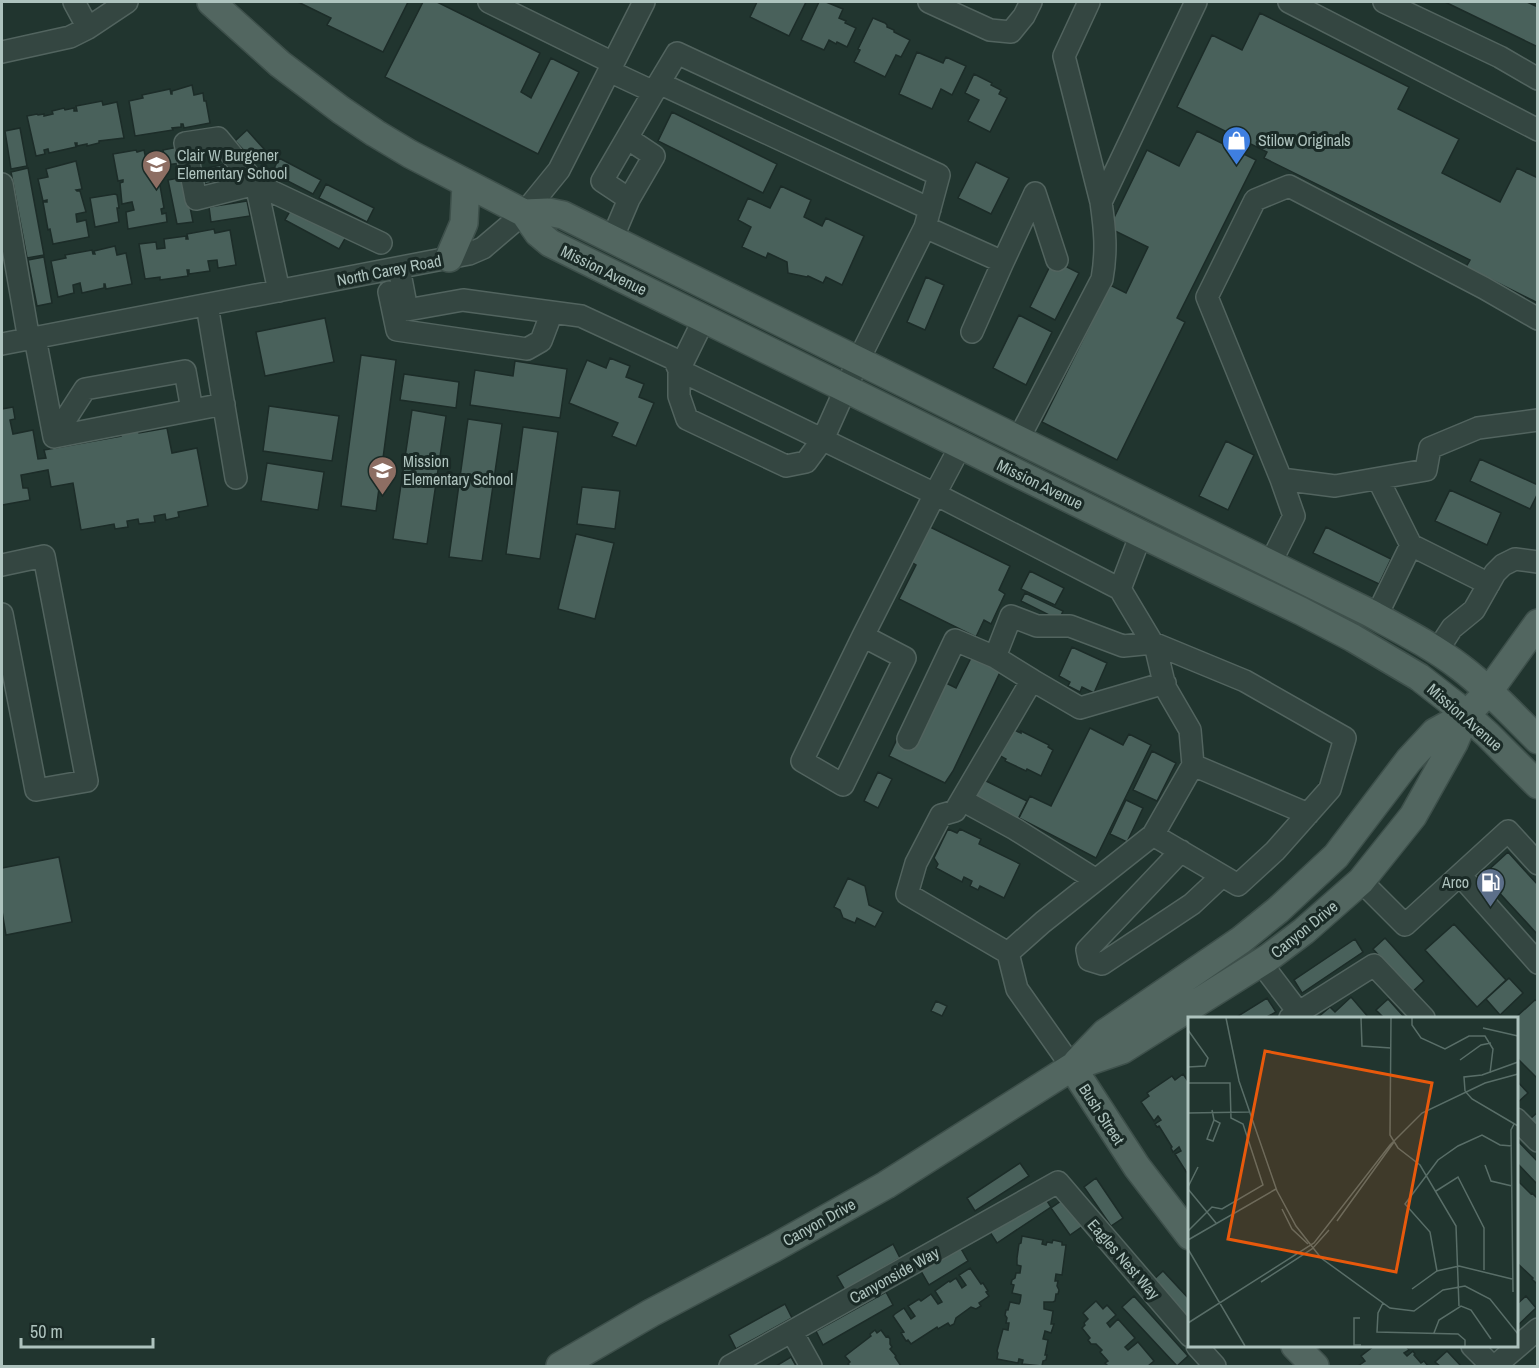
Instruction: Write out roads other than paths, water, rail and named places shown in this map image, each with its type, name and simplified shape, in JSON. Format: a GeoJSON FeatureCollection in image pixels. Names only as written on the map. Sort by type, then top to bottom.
{"type":"FeatureCollection","features":[{"type":"Feature","properties":{"kind":"main road","name":"Mission Avenue"},"geometry":{"type":"LineString","coordinates":[[211,2],[280,64],[334,104],[410,154],[524,213],[538,233],[550,243],[1353,638],[1419,677],[1455,705],[1538,785]]}},
{"type":"Feature","properties":{"kind":"main road"},"geometry":{"type":"LineString","coordinates":[[448,258],[464,223],[466,184]]}},
{"type":"Feature","properties":{"kind":"main road","name":"Mission Avenue"},"geometry":{"type":"LineString","coordinates":[[524,213],[548,212],[563,215],[1376,617],[1461,667],[1489,691],[1538,740]]}},
{"type":"Feature","properties":{"kind":"main road","name":"Canyon Drive"},"geometry":{"type":"LineString","coordinates":[[560,1366],[651,1313],[886,1185],[1072,1067],[1105,1033],[1241,940],[1278,910],[1336,856],[1409,760],[1435,732],[1466,715],[1489,691],[1538,623]]}},
{"type":"Feature","properties":{"kind":"main road","name":"Canyon Drive"},"geometry":{"type":"LineString","coordinates":[[1072,1067],[1122,1050],[1261,963],[1304,931],[1361,881],[1413,816],[1454,743],[1466,715]]}},
{"type":"Feature","properties":{"kind":"main road","name":"Bush Street"},"geometry":{"type":"LineString","coordinates":[[1072,1067],[1137,1167],[1188,1233]]}},
{"type":"Feature","properties":{"kind":"main road"},"geometry":{"type":"LineString","coordinates":[[1295,1347],[1315,1366]]}},
{"type":"Feature","properties":{"kind":"street"},"geometry":{"type":"LineString","coordinates":[[74,2],[88,28]]}},
{"type":"Feature","properties":{"kind":"street"},"geometry":{"type":"LineString","coordinates":[[2,52],[70,37],[127,2]]}},
{"type":"Feature","properties":{"kind":"street"},"geometry":{"type":"LineString","coordinates":[[489,2],[611,67],[927,218],[1003,262]]}},
{"type":"Feature","properties":{"kind":"street","name":"North Carey Road"},"geometry":{"type":"LineString","coordinates":[[2,344],[469,254],[483,248],[524,213],[559,170],[642,2]]}},
{"type":"Feature","properties":{"kind":"street"},"geometry":{"type":"LineString","coordinates":[[929,2],[990,30],[1011,32],[1027,9]]}},
{"type":"Feature","properties":{"kind":"street"},"geometry":{"type":"LineString","coordinates":[[1018,440],[1102,279],[1106,258],[1101,202],[1064,56],[1089,2]]}},
{"type":"Feature","properties":{"kind":"street"},"geometry":{"type":"LineString","coordinates":[[1101,202],[1196,2]]}},
{"type":"Feature","properties":{"kind":"street"},"geometry":{"type":"LineString","coordinates":[[1289,2],[1538,130]]}},
{"type":"Feature","properties":{"kind":"street"},"geometry":{"type":"LineString","coordinates":[[1384,2],[1500,57],[1538,79]]}},
{"type":"Feature","properties":{"kind":"street"},"geometry":{"type":"LineString","coordinates":[[407,310],[463,300],[581,316],[674,359],[679,370],[679,396],[687,419],[786,466],[806,462],[823,439],[927,218],[939,175],[677,53],[602,181],[629,199]]}},
{"type":"Feature","properties":{"kind":"street"},"geometry":{"type":"LineString","coordinates":[[612,239],[629,199],[654,156],[627,138]]}},
{"type":"Feature","properties":{"kind":"street"},"geometry":{"type":"LineString","coordinates":[[2,184],[32,339],[54,437]]}},
{"type":"Feature","properties":{"kind":"street"},"geometry":{"type":"LineString","coordinates":[[279,291],[256,184],[381,243]]}},
{"type":"Feature","properties":{"kind":"street"},"geometry":{"type":"LineString","coordinates":[[1270,564],[1294,516],[1207,297],[1255,200],[1289,186],[1538,319]]}},
{"type":"Feature","properties":{"kind":"street"},"geometry":{"type":"LineString","coordinates":[[972,332],[1035,193],[1057,260]]}},
{"type":"Feature","properties":{"kind":"street"},"geometry":{"type":"LineString","coordinates":[[392,269],[407,310],[405,332]]}},
{"type":"Feature","properties":{"kind":"street"},"geometry":{"type":"LineString","coordinates":[[392,269],[397,330],[527,349],[542,341],[552,312]]}},
{"type":"Feature","properties":{"kind":"street"},"geometry":{"type":"LineString","coordinates":[[207,305],[236,478]]}},
{"type":"Feature","properties":{"kind":"street"},"geometry":{"type":"LineString","coordinates":[[679,370],[704,319]]}},
{"type":"Feature","properties":{"kind":"street"},"geometry":{"type":"LineString","coordinates":[[679,370],[935,494],[1120,589],[1153,643],[1165,687],[1191,730],[1193,765],[1153,835],[1043,922],[1008,953],[907,894],[916,863],[941,816],[955,811],[1032,680]]}},
{"type":"Feature","properties":{"kind":"street"},"geometry":{"type":"LineString","coordinates":[[54,437],[85,389],[185,371],[192,410]]}},
{"type":"Feature","properties":{"kind":"street"},"geometry":{"type":"LineString","coordinates":[[54,437],[224,404]]}},
{"type":"Feature","properties":{"kind":"street"},"geometry":{"type":"LineString","coordinates":[[1281,479],[1335,486],[1426,470],[1430,448],[1478,428],[1538,420]]}},
{"type":"Feature","properties":{"kind":"street"},"geometry":{"type":"LineString","coordinates":[[863,636],[905,658],[843,784],[802,761],[863,636],[961,445]]}},
{"type":"Feature","properties":{"kind":"street"},"geometry":{"type":"LineString","coordinates":[[1378,479],[1411,545],[1489,584]]}},
{"type":"Feature","properties":{"kind":"street"},"geometry":{"type":"LineString","coordinates":[[1120,589],[1141,534]]}},
{"type":"Feature","properties":{"kind":"street"},"geometry":{"type":"LineString","coordinates":[[1376,617],[1411,545]]}},
{"type":"Feature","properties":{"kind":"street"},"geometry":{"type":"LineString","coordinates":[[2,565],[44,556],[87,781],[36,790],[2,614]]}},
{"type":"Feature","properties":{"kind":"street"},"geometry":{"type":"LineString","coordinates":[[1437,651],[1452,628],[1474,610],[1495,573],[1503,564],[1515,559],[1538,562]]}},
{"type":"Feature","properties":{"kind":"street"},"geometry":{"type":"LineString","coordinates":[[995,657],[1011,616],[1037,626],[1070,626],[1123,646],[1153,643],[1245,681],[1345,738],[1330,789],[1275,851],[1238,885],[1153,835]]}},
{"type":"Feature","properties":{"kind":"street"},"geometry":{"type":"LineString","coordinates":[[908,739],[955,640],[995,657],[1080,708],[1165,683]]}},
{"type":"Feature","properties":{"kind":"street"},"geometry":{"type":"LineString","coordinates":[[1193,765],[1308,813]]}},
{"type":"Feature","properties":{"kind":"street"},"geometry":{"type":"LineString","coordinates":[[962,800],[1015,829],[1096,880]]}},
{"type":"Feature","properties":{"kind":"street"},"geometry":{"type":"LineString","coordinates":[[1361,881],[1405,926],[1508,831],[1538,864]]}},
{"type":"Feature","properties":{"kind":"street"},"geometry":{"type":"LineString","coordinates":[[1181,851],[1087,950],[1089,960],[1102,963],[1192,904],[1222,876]]}},
{"type":"Feature","properties":{"kind":"street"},"geometry":{"type":"LineString","coordinates":[[1460,874],[1538,963]]}},
{"type":"Feature","properties":{"kind":"street","name":"Bush Street"},"geometry":{"type":"LineString","coordinates":[[1008,953],[1017,990],[1072,1067]]}},
{"type":"Feature","properties":{"kind":"street"},"geometry":{"type":"LineString","coordinates":[[1261,963],[1295,1016],[1374,965],[1423,1017]]}},
{"type":"Feature","properties":{"kind":"street"},"geometry":{"type":"LineString","coordinates":[[1518,1121],[1538,1141]]}},
{"type":"Feature","properties":{"kind":"street","name":"Canyonside Way"},"geometry":{"type":"LineString","coordinates":[[742,1364],[792,1332],[1058,1182]]}},
{"type":"Feature","properties":{"kind":"street","name":"Eagles Nest Way"},"geometry":{"type":"LineString","coordinates":[[1058,1182],[1188,1334]]}},
{"type":"Feature","properties":{"kind":"street"},"geometry":{"type":"LineString","coordinates":[[1518,1346],[1538,1329]]}},
{"type":"Feature","properties":{"kind":"street"},"geometry":{"type":"LineString","coordinates":[[792,1332],[811,1366]]}},
{"type":"Feature","properties":{"kind":"street"},"geometry":{"type":"LineString","coordinates":[[1198,1347],[1215,1366]]}},
{"type":"Feature","properties":{"kind":"street"},"geometry":{"type":"LineString","coordinates":[[1473,1347],[1494,1366],[1517,1347]]}},
{"type":"Feature","properties":{"kind":"place","name":"Stilow Originals"},"geometry":{"type":"Point","coordinates":[1237,166]}},
{"type":"Feature","properties":{"kind":"place","name":"Clair W Burgener Elementary School"},"geometry":{"type":"Point","coordinates":[156,190]}},
{"type":"Feature","properties":{"kind":"place","name":"Mission Elementary School"},"geometry":{"type":"Point","coordinates":[382,496]}},
{"type":"Feature","properties":{"kind":"place","name":"Arco"},"geometry":{"type":"Point","coordinates":[1490,908]}}]}
